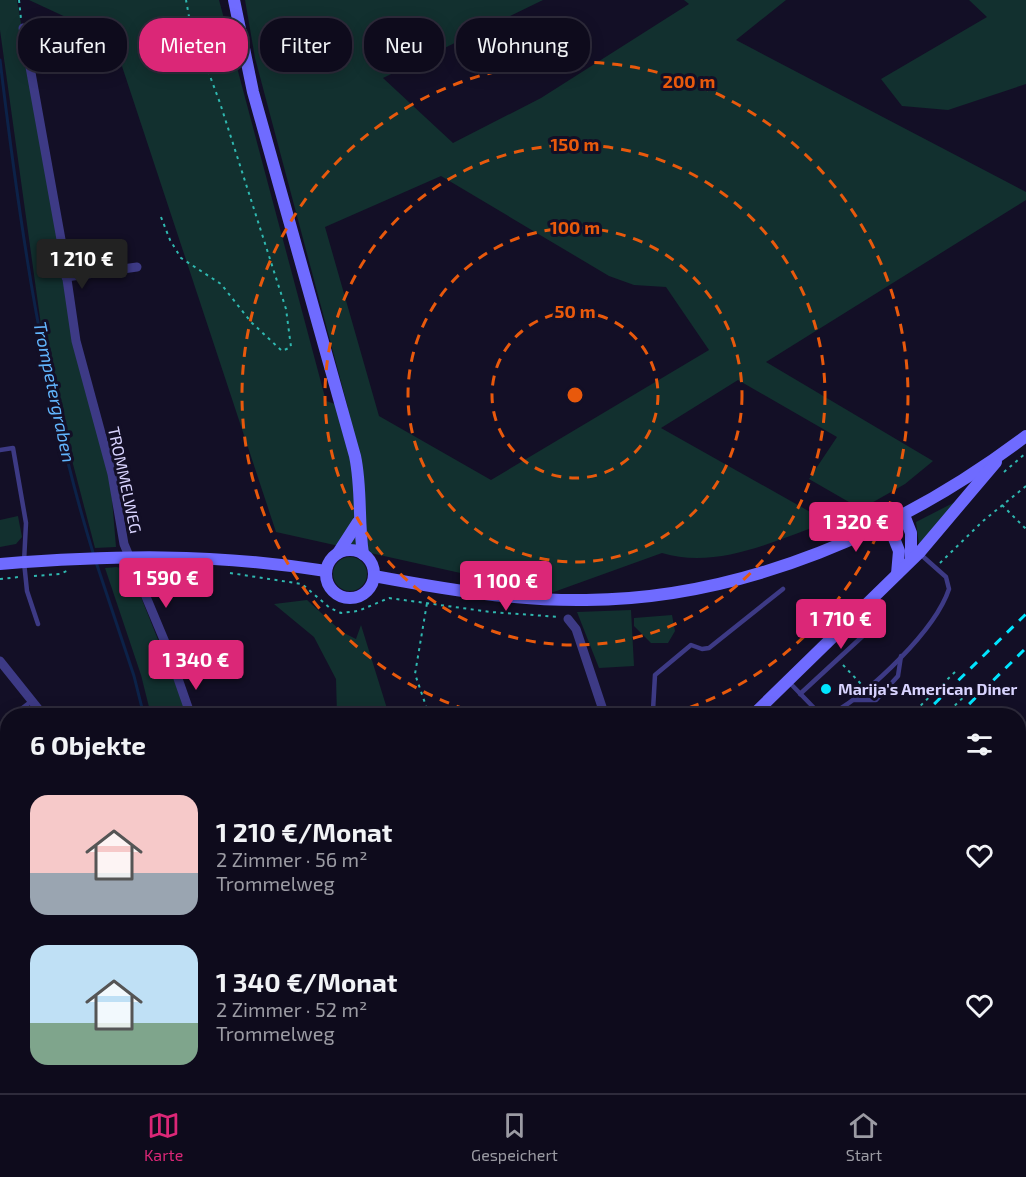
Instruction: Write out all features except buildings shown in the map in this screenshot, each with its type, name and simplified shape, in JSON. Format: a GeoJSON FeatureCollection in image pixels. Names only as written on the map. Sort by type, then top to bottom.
{"type":"FeatureCollection","features":[{"type":"Feature","properties":{"kind":"main road"},"geometry":{"type":"LineString","coordinates":[[234,0],[253,92],[355,456],[360,480],[358,522],[363,554]]}},
{"type":"Feature","properties":{"kind":"main road"},"geometry":{"type":"LineString","coordinates":[[374,576],[480,596],[586,600],[642,596],[695,588],[763,572],[888,523],[1005,452],[1026,436]]}},
{"type":"Feature","properties":{"kind":"main road"},"geometry":{"type":"LineString","coordinates":[[760,708],[897,575],[1005,452]]}},
{"type":"Feature","properties":{"kind":"main road"},"geometry":{"type":"LineString","coordinates":[[904,515],[911,533],[915,556]]}},
{"type":"Feature","properties":{"kind":"main road"},"geometry":{"type":"LineString","coordinates":[[338,553],[352,550],[363,554],[371,562],[374,576],[372,584],[362,595],[347,598],[333,592],[326,579],[326,571],[332,558],[338,553],[358,522]]}},
{"type":"Feature","properties":{"kind":"main road"},"geometry":{"type":"LineString","coordinates":[[888,523],[899,551],[897,575]]}},
{"type":"Feature","properties":{"kind":"main road"},"geometry":{"type":"LineString","coordinates":[[0,564],[75,562],[128,555],[259,561],[326,571]]}},
{"type":"Feature","properties":{"kind":"street","name":"TROMMELWEG"},"geometry":{"type":"LineString","coordinates":[[31,72],[76,341],[112,474],[128,555],[167,647],[188,708]]}},
{"type":"Feature","properties":{"kind":"street"},"geometry":{"type":"LineString","coordinates":[[66,277],[137,267]]}},
{"type":"Feature","properties":{"kind":"street"},"geometry":{"type":"LineString","coordinates":[[568,619],[576,629],[602,708]]}},
{"type":"Feature","properties":{"kind":"street"},"geometry":{"type":"LineString","coordinates":[[0,661],[38,708]]}},
{"type":"Feature","properties":{"kind":"lane"},"geometry":{"type":"LineString","coordinates":[[0,450],[13,448],[26,524],[25,577],[38,624]]}},
{"type":"Feature","properties":{"kind":"lane"},"geometry":{"type":"LineString","coordinates":[[839,708],[854,700],[902,656],[925,629],[947,594],[949,584],[946,577],[936,567],[915,556]]}},
{"type":"Feature","properties":{"kind":"lane"},"geometry":{"type":"LineString","coordinates":[[653,708],[655,675],[692,645],[702,650],[709,648],[783,589]]}},
{"type":"Feature","properties":{"kind":"lane"},"geometry":{"type":"LineString","coordinates":[[801,696],[878,622],[864,607]]}},
{"type":"Feature","properties":{"kind":"lane"},"geometry":{"type":"LineString","coordinates":[[854,700],[876,700],[898,676],[902,656]]}},
{"type":"Feature","properties":{"kind":"lane"},"geometry":{"type":"LineString","coordinates":[[788,681],[813,708]]}},
{"type":"Feature","properties":{"kind":"lane"},"geometry":{"type":"LineString","coordinates":[[22,708],[33,700]]}},
{"type":"Feature","properties":{"kind":"path"},"geometry":{"type":"LineString","coordinates":[[19,0],[22,18]]}},
{"type":"Feature","properties":{"kind":"path"},"geometry":{"type":"LineString","coordinates":[[161,217],[170,240],[181,258],[221,284],[251,322],[282,351],[291,347],[286,309],[220,103],[190,22],[186,0]]}},
{"type":"Feature","properties":{"kind":"path"},"geometry":{"type":"LineString","coordinates":[[936,567],[1026,486]]}},
{"type":"Feature","properties":{"kind":"path"},"geometry":{"type":"LineString","coordinates":[[1002,506],[1026,529]]}},
{"type":"Feature","properties":{"kind":"path"},"geometry":{"type":"LineString","coordinates":[[0,579],[66,573],[75,562]]}},
{"type":"Feature","properties":{"kind":"path"},"geometry":{"type":"LineString","coordinates":[[228,573],[303,584],[330,608],[342,613],[354,612],[389,598],[491,612],[568,619]]}},
{"type":"Feature","properties":{"kind":"path"},"geometry":{"type":"LineString","coordinates":[[425,708],[415,674],[427,603]]}},
{"type":"Feature","properties":{"kind":"path"},"geometry":{"type":"LineString","coordinates":[[837,659],[867,689]]}},
{"type":"Feature","properties":{"kind":"path"},"geometry":{"type":"LineString","coordinates":[[918,708],[958,669]]}},
{"type":"Feature","properties":{"kind":"path"},"geometry":{"type":"LineString","coordinates":[[952,708],[974,687]]}},
{"type":"Feature","properties":{"kind":"green space"},"geometry":{"type":"Polygon","coordinates":[[[0,0],[17,0],[20,18],[18,18],[18,72],[29,72],[60,251],[110,475],[116,547],[95,548],[46,361],[0,30],[0,0]]]}},
{"type":"Feature","properties":{"kind":"green space"},"geometry":{"type":"Polygon","coordinates":[[[29,0],[219,0],[224,18],[139,18],[139,72],[238,72],[326,401],[348,408],[255,58],[245,0],[543,0],[506,18],[456,18],[456,42],[444,48],[444,18],[364,18],[364,72],[395,72],[383,78],[453,143],[541,98],[582,72],[590,72],[590,67],[689,4],[684,0],[786,0],[736,40],[1026,192],[1026,200],[766,362],[933,461],[905,484],[861,509],[809,479],[837,437],[738,380],[661,428],[828,522],[746,551],[725,555],[704,558],[662,553],[551,593],[276,532],[124,72],[127,72],[127,18],[68,18],[29,0]],[[441,176],[325,227],[379,416],[491,480],[709,350],[666,287],[634,285],[609,276],[441,176]]]}},
{"type":"Feature","properties":{"kind":"green space"},"geometry":{"type":"Polygon","coordinates":[[[969,0],[1026,0],[1026,84],[948,110],[902,106],[881,79],[987,17],[969,0]]]}},
{"type":"Feature","properties":{"kind":"green space"},"geometry":{"type":"Polygon","coordinates":[[[955,502],[919,545],[916,522],[955,502]]]}},
{"type":"Feature","properties":{"kind":"green space"},"geometry":{"type":"Polygon","coordinates":[[[18,516],[22,537],[16,544],[0,547],[0,520],[18,516]]]}},
{"type":"Feature","properties":{"kind":"green space"},"geometry":{"type":"Polygon","coordinates":[[[350,557],[362,562],[367,574],[362,586],[350,591],[338,586],[333,574],[338,562],[350,557]]]}},
{"type":"Feature","properties":{"kind":"green space"},"geometry":{"type":"Polygon","coordinates":[[[117,567],[131,572],[185,708],[149,708],[141,675],[105,568],[117,567]]]}},
{"type":"Feature","properties":{"kind":"green space"},"geometry":{"type":"Polygon","coordinates":[[[307,600],[342,632],[356,639],[361,625],[387,708],[337,708],[336,679],[314,637],[274,604],[307,600]]]}},
{"type":"Feature","properties":{"kind":"green space"},"geometry":{"type":"Polygon","coordinates":[[[631,610],[634,666],[599,668],[577,612],[631,610]]]}},
{"type":"Feature","properties":{"kind":"green space"},"geometry":{"type":"Polygon","coordinates":[[[672,615],[675,631],[668,643],[651,643],[634,626],[634,618],[672,615]]]}},
{"type":"Feature","properties":{"kind":"waterway","name":"Trompetergraben"},"geometry":{"type":"LineString","coordinates":[[0,60],[16,186],[36,310],[61,434],[94,556]]}},
{"type":"Feature","properties":{"kind":"waterway","name":"Trompetergraben"},"geometry":{"type":"LineString","coordinates":[[96,562],[134,676],[142,708]]}},
{"type":"Feature","properties":{"kind":"railway"},"geometry":{"type":"LineString","coordinates":[[930,708],[1026,614]]}},
{"type":"Feature","properties":{"kind":"railway"},"geometry":{"type":"LineString","coordinates":[[965,708],[1026,648]]}},
{"type":"Feature","properties":{"kind":"place","name":"Marija's American Diner"},"geometry":{"type":"Point","coordinates":[826,689]}}]}
